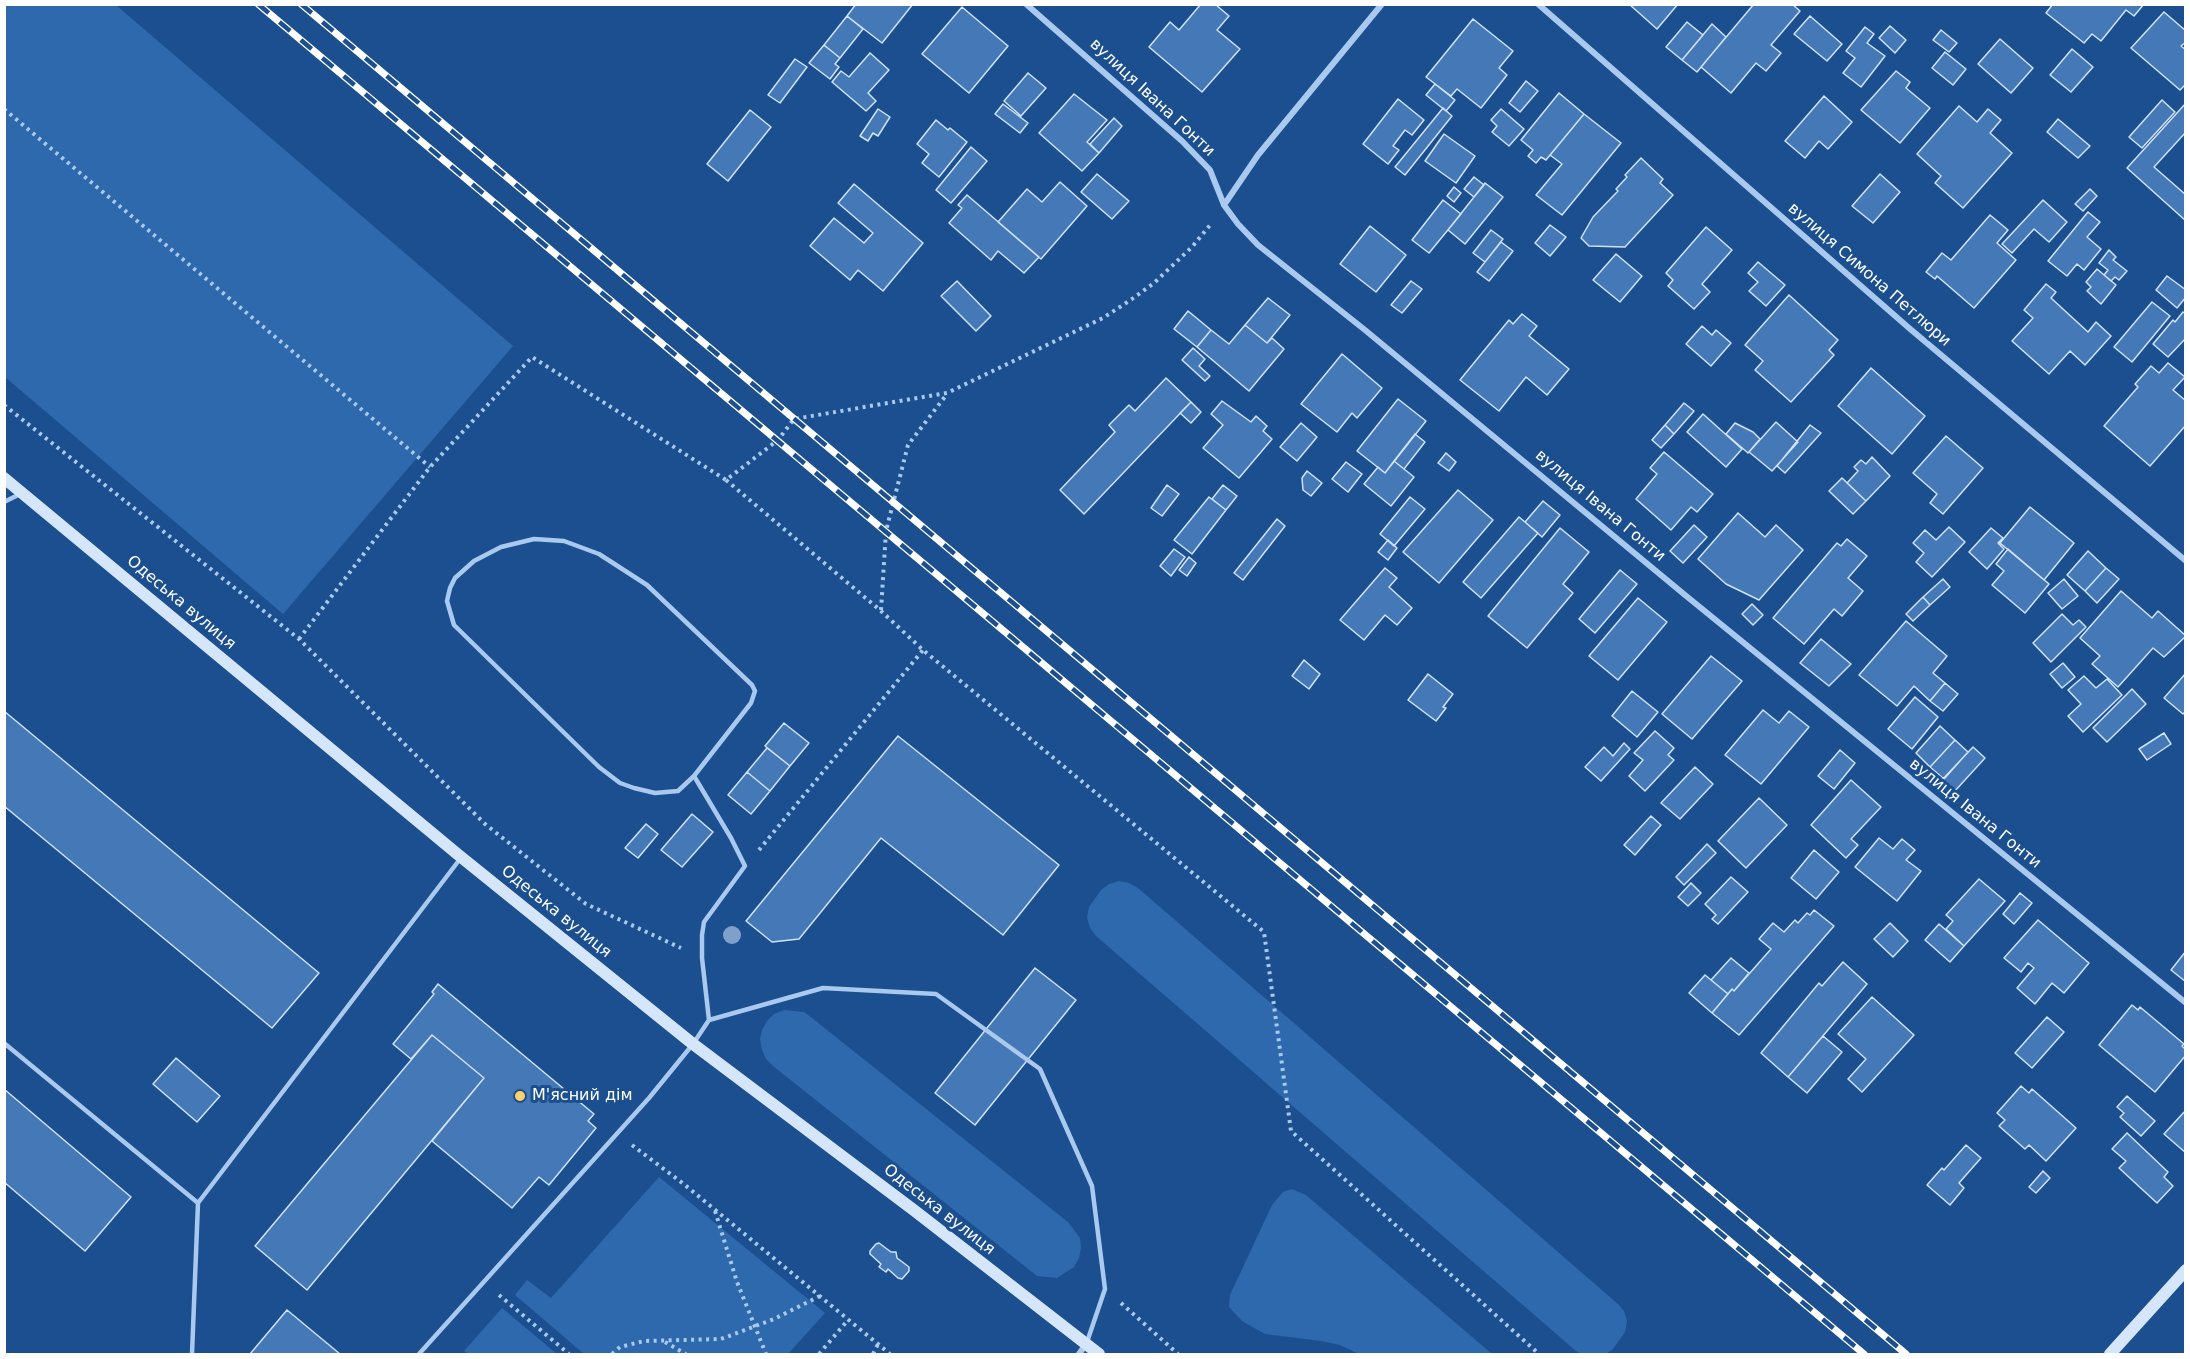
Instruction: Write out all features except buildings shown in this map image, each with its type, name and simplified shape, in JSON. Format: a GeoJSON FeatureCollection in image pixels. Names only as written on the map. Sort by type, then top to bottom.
{"type":"FeatureCollection","features":[{"type":"Feature","properties":{"kind":"main road","name":"Одеська вулиця"},"geometry":{"type":"LineString","coordinates":[[4,478],[461,857],[693,1044],[915,1211],[1082,1349],[1099,1354]]}},
{"type":"Feature","properties":{"kind":"main road"},"geometry":{"type":"LineString","coordinates":[[2110,1354],[2186,1270]]}},
{"type":"Feature","properties":{"kind":"street","name":"вулиця Івана Гонти"},"geometry":{"type":"LineString","coordinates":[[1026,4],[1182,141],[1210,170],[1224,205],[1258,245],[1365,330],[1685,595],[2186,1003]]}},
{"type":"Feature","properties":{"kind":"street"},"geometry":{"type":"LineString","coordinates":[[1224,205],[1257,155],[1382,4]]}},
{"type":"Feature","properties":{"kind":"street","name":"вулиця Симона Петлюри"},"geometry":{"type":"LineString","coordinates":[[1538,4],[1900,320],[2186,561]]}},
{"type":"Feature","properties":{"kind":"lane"},"geometry":{"type":"LineString","coordinates":[[4,502],[22,492]]}},
{"type":"Feature","properties":{"kind":"lane"},"geometry":{"type":"LineString","coordinates":[[534,539],[549,539],[564,541],[599,555],[647,585],[747,680],[755,691],[751,703],[694,776],[678,791],[655,793],[634,789],[620,783],[599,767],[454,625],[447,601],[454,578],[474,561],[501,547],[534,539]]}},
{"type":"Feature","properties":{"kind":"lane"},"geometry":{"type":"LineString","coordinates":[[419,1354],[617,1134],[693,1044],[709,1020],[702,958],[704,922],[745,866],[694,776]]}},
{"type":"Feature","properties":{"kind":"lane"},"geometry":{"type":"LineString","coordinates":[[192,1354],[198,1203],[461,857]]}},
{"type":"Feature","properties":{"kind":"lane"},"geometry":{"type":"LineString","coordinates":[[709,1020],[823,988],[936,994],[1040,1069],[1092,1186],[1105,1289],[1082,1349]]}},
{"type":"Feature","properties":{"kind":"lane"},"geometry":{"type":"LineString","coordinates":[[4,1043],[198,1203]]}},
{"type":"Feature","properties":{"kind":"path"},"geometry":{"type":"LineString","coordinates":[[4,109],[430,467]]}},
{"type":"Feature","properties":{"kind":"path"},"geometry":{"type":"LineString","coordinates":[[726,480],[778,440],[794,419],[947,393],[1103,318],[1132,299],[1171,268],[1200,238],[1224,205]]}},
{"type":"Feature","properties":{"kind":"path"},"geometry":{"type":"LineString","coordinates":[[299,639],[430,467],[532,357],[726,480],[881,611],[923,650],[1264,932],[1292,1131],[1539,1354]]}},
{"type":"Feature","properties":{"kind":"path"},"geometry":{"type":"LineString","coordinates":[[881,611],[886,531],[908,445],[947,393]]}},
{"type":"Feature","properties":{"kind":"path"},"geometry":{"type":"LineString","coordinates":[[4,405],[299,639],[485,824],[586,904],[702,958]]}},
{"type":"Feature","properties":{"kind":"path"},"geometry":{"type":"LineString","coordinates":[[745,866],[923,650]]}},
{"type":"Feature","properties":{"kind":"path"},"geometry":{"type":"LineString","coordinates":[[617,1134],[715,1210],[890,1354]]}},
{"type":"Feature","properties":{"kind":"path"},"geometry":{"type":"LineString","coordinates":[[715,1210],[737,1282],[766,1354]]}},
{"type":"Feature","properties":{"kind":"path"},"geometry":{"type":"LineString","coordinates":[[483,1283],[569,1354]]}},
{"type":"Feature","properties":{"kind":"path"},"geometry":{"type":"LineString","coordinates":[[1105,1289],[1178,1354]]}},
{"type":"Feature","properties":{"kind":"path"},"geometry":{"type":"LineString","coordinates":[[612,1354],[620,1347],[645,1341],[721,1339],[755,1327],[820,1296]]}},
{"type":"Feature","properties":{"kind":"path"},"geometry":{"type":"LineString","coordinates":[[819,1354],[848,1320]]}},
{"type":"Feature","properties":{"kind":"path"},"geometry":{"type":"LineString","coordinates":[[665,1342],[686,1354]]}},
{"type":"Feature","properties":{"kind":"path"},"geometry":{"type":"LineString","coordinates":[[873,1354],[878,1344]]}},
{"type":"Feature","properties":{"kind":"shaded area"},"geometry":{"type":"Polygon","coordinates":[[[5,4],[116,5],[513,346],[283,614],[5,377],[5,4]]]}},
{"type":"Feature","properties":{"kind":"shaded area"},"geometry":{"type":"Polygon","coordinates":[[[1119,881],[1138,888],[1618,1304],[1624,1311],[1627,1321],[1625,1332],[1613,1349],[1606,1354],[1581,1354],[1576,1351],[1096,936],[1087,918],[1089,907],[1101,890],[1119,881]]]}},
{"type":"Feature","properties":{"kind":"shaded area"},"geometry":{"type":"Polygon","coordinates":[[[784,1010],[804,1012],[1068,1222],[1080,1238],[1079,1258],[1074,1267],[1057,1278],[1037,1276],[773,1066],[766,1059],[760,1039],[767,1021],[774,1014],[784,1010]]]}},
{"type":"Feature","properties":{"kind":"shaded area"},"geometry":{"type":"Polygon","coordinates":[[[659,1177],[825,1313],[788,1354],[584,1354],[515,1295],[527,1280],[551,1298],[659,1177]]]}},
{"type":"Feature","properties":{"kind":"shaded area"},"geometry":{"type":"Polygon","coordinates":[[[1292,1189],[1306,1195],[1492,1354],[1359,1354],[1340,1345],[1265,1334],[1242,1321],[1229,1307],[1230,1295],[1272,1205],[1283,1192],[1292,1189]]]}},
{"type":"Feature","properties":{"kind":"shaded area"},"geometry":{"type":"Polygon","coordinates":[[[502,1308],[557,1354],[468,1354],[464,1351],[502,1308]]]}},
{"type":"Feature","properties":{"kind":"railway"},"geometry":{"type":"LineString","coordinates":[[258,4],[1864,1354]]}},
{"type":"Feature","properties":{"kind":"railway"},"geometry":{"type":"LineString","coordinates":[[301,4],[1906,1354]]}},
{"type":"Feature","properties":{"kind":"place","name":"М'ясний дім"},"geometry":{"type":"Point","coordinates":[520,1096]}}]}
